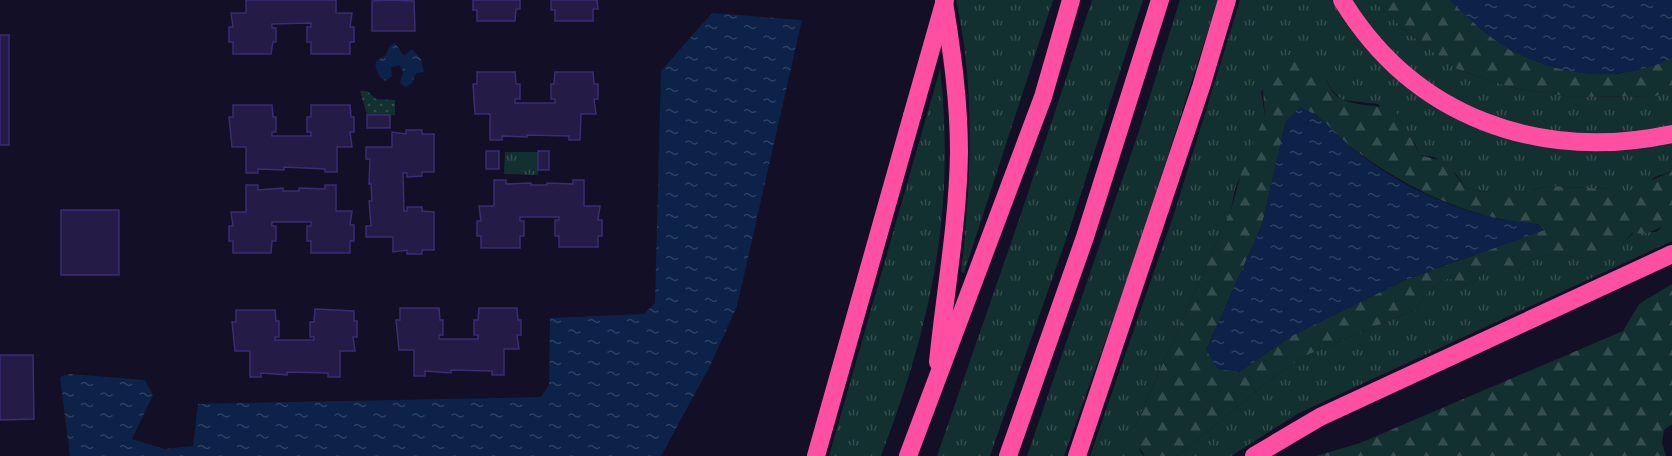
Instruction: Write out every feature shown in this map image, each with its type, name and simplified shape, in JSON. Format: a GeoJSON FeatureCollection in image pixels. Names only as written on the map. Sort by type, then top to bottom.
{"type":"FeatureCollection","features":[{"type":"Feature","properties":{"kind":"highway"},"geometry":{"type":"LineString","coordinates":[[816,456],[944,0]]}},
{"type":"Feature","properties":{"kind":"highway"},"geometry":{"type":"LineString","coordinates":[[935,386],[955,225],[959,153],[956,78],[944,0]]}},
{"type":"Feature","properties":{"kind":"highway"},"geometry":{"type":"LineString","coordinates":[[908,456],[1043,97],[1071,0]]}},
{"type":"Feature","properties":{"kind":"highway"},"geometry":{"type":"LineString","coordinates":[[1008,456],[1085,237],[1160,0]]}},
{"type":"Feature","properties":{"kind":"highway"},"geometry":{"type":"LineString","coordinates":[[1077,456],[1201,87],[1227,0]]}},
{"type":"Feature","properties":{"kind":"highway"},"geometry":{"type":"LineString","coordinates":[[1341,0],[1375,46],[1401,70],[1428,92],[1483,122],[1541,139],[1566,143],[1618,143],[1672,134]]}},
{"type":"Feature","properties":{"kind":"highway"},"geometry":{"type":"LineString","coordinates":[[1254,456],[1320,417],[1672,254]]}},
{"type":"Feature","properties":{"kind":"green space"},"geometry":{"type":"Polygon","coordinates":[[[956,0],[1053,0],[964,273],[961,272],[969,170],[969,101],[967,67],[956,0]]]}},
{"type":"Feature","properties":{"kind":"green space"},"geometry":{"type":"Polygon","coordinates":[[[1092,0],[1143,0],[1070,228],[990,456],[937,456],[1021,214],[1092,0]]]}},
{"type":"Feature","properties":{"kind":"green space"},"geometry":{"type":"Polygon","coordinates":[[[1180,0],[1218,0],[1133,264],[1064,456],[1027,456],[1139,131],[1180,0]]]}},
{"type":"Feature","properties":{"kind":"green space"},"geometry":{"type":"Polygon","coordinates":[[[1240,0],[1332,0],[1353,33],[1378,62],[1408,88],[1476,127],[1513,140],[1551,148],[1590,151],[1631,148],[1672,141],[1672,171],[1655,177],[1621,208],[1609,189],[1547,186],[1523,192],[1489,192],[1466,188],[1457,175],[1434,157],[1420,155],[1415,144],[1378,104],[1342,100],[1331,89],[1320,66],[1261,91],[1265,116],[1235,189],[1231,210],[1134,429],[1141,453],[1145,456],[1090,456],[1174,214],[1240,0]]]}},
{"type":"Feature","properties":{"kind":"green space"},"geometry":{"type":"Polygon","coordinates":[[[1349,0],[1373,0],[1408,33],[1457,69],[1513,88],[1573,97],[1656,96],[1672,89],[1672,125],[1636,132],[1599,135],[1562,133],[1525,126],[1490,115],[1456,100],[1425,81],[1389,51],[1349,0]]]}},
{"type":"Feature","properties":{"kind":"green space"},"geometry":{"type":"Polygon","coordinates":[[[1373,0],[1449,0],[1510,50],[1618,74],[1672,58],[1672,89],[1656,96],[1572,97],[1513,88],[1457,69],[1408,33],[1373,0]]]}},
{"type":"Feature","properties":{"kind":"green space"},"geometry":{"type":"Polygon","coordinates":[[[1286,55],[1303,56],[1313,60],[1320,66],[1335,95],[1356,104],[1395,110],[1420,155],[1445,162],[1466,188],[1489,192],[1523,192],[1547,186],[1609,189],[1622,207],[1631,190],[1672,171],[1672,225],[1644,233],[1633,232],[1621,245],[1603,254],[1586,258],[1553,254],[1531,260],[1518,270],[1485,270],[1474,282],[1464,285],[1449,278],[1430,290],[1417,309],[1307,355],[1280,372],[1177,456],[1145,456],[1134,439],[1134,429],[1231,210],[1244,163],[1265,116],[1262,77],[1275,62],[1286,55]],[[1314,113],[1286,121],[1262,225],[1206,350],[1239,372],[1293,335],[1405,280],[1544,230],[1538,224],[1490,217],[1467,210],[1400,180],[1359,153],[1314,113]]]}},
{"type":"Feature","properties":{"kind":"green space"},"geometry":{"type":"Polygon","coordinates":[[[940,69],[945,171],[942,219],[926,313],[914,360],[881,456],[829,456],[940,69]]]}},
{"type":"Feature","properties":{"kind":"green space"},"geometry":{"type":"Polygon","coordinates":[[[360,91],[367,91],[376,99],[395,100],[395,115],[367,115],[360,91]]]}},
{"type":"Feature","properties":{"kind":"green space"},"geometry":{"type":"Polygon","coordinates":[[[505,152],[538,152],[538,175],[504,174],[505,152]]]}},
{"type":"Feature","properties":{"kind":"green space"},"geometry":{"type":"Polygon","coordinates":[[[1665,225],[1672,225],[1672,241],[1299,413],[1231,456],[1177,456],[1280,372],[1307,355],[1417,309],[1430,290],[1449,278],[1464,285],[1474,282],[1485,270],[1518,270],[1531,260],[1553,254],[1586,258],[1621,245],[1634,232],[1656,232],[1665,225]]]}},
{"type":"Feature","properties":{"kind":"green space"},"geometry":{"type":"Polygon","coordinates":[[[1672,284],[1672,424],[1664,430],[1662,443],[1666,456],[1316,456],[1360,443],[1623,331],[1639,304],[1672,284]]]}},
{"type":"Feature","properties":{"kind":"water"},"geometry":{"type":"Polygon","coordinates":[[[1449,0],[1672,0],[1672,58],[1632,72],[1612,74],[1591,74],[1550,66],[1530,59],[1494,40],[1449,0]]]}},
{"type":"Feature","properties":{"kind":"water"},"geometry":{"type":"Polygon","coordinates":[[[712,13],[802,20],[737,306],[710,366],[661,456],[70,456],[60,377],[70,374],[145,380],[153,395],[132,439],[165,449],[193,446],[198,404],[541,397],[549,385],[550,318],[644,314],[655,303],[661,71],[712,13]]]}},
{"type":"Feature","properties":{"kind":"water"},"geometry":{"type":"Polygon","coordinates":[[[395,43],[404,56],[412,49],[421,59],[424,72],[416,73],[412,83],[406,87],[400,83],[403,71],[399,65],[391,67],[392,76],[386,81],[379,76],[376,70],[376,61],[386,55],[389,47],[395,43]]]}},
{"type":"Feature","properties":{"kind":"water"},"geometry":{"type":"Polygon","coordinates":[[[1300,107],[1324,121],[1357,152],[1398,180],[1466,210],[1490,217],[1538,224],[1544,230],[1405,280],[1293,335],[1239,372],[1218,369],[1206,350],[1262,225],[1286,121],[1300,107]]]}},
{"type":"Feature","properties":{"kind":"building"},"geometry":{"type":"Polygon","coordinates":[[[246,0],[336,0],[336,13],[352,13],[350,27],[354,27],[354,42],[350,42],[350,54],[311,54],[311,42],[307,42],[307,27],[311,27],[311,23],[272,24],[272,28],[276,28],[276,42],[273,42],[271,54],[233,54],[233,42],[229,42],[229,27],[233,27],[231,13],[246,13],[246,0]]]}},
{"type":"Feature","properties":{"kind":"building"},"geometry":{"type":"Polygon","coordinates":[[[473,0],[520,0],[520,9],[516,9],[515,21],[477,21],[477,10],[473,10],[473,0]]]}},
{"type":"Feature","properties":{"kind":"building"},"geometry":{"type":"Polygon","coordinates":[[[551,0],[597,0],[598,9],[593,9],[593,21],[555,21],[555,10],[551,10],[551,0]]]}},
{"type":"Feature","properties":{"kind":"building"},"geometry":{"type":"Polygon","coordinates":[[[372,1],[414,1],[415,31],[372,31],[372,1]]]}},
{"type":"Feature","properties":{"kind":"building"},"geometry":{"type":"Polygon","coordinates":[[[0,35],[9,35],[9,145],[0,145],[0,35]]]}},
{"type":"Feature","properties":{"kind":"building"},"geometry":{"type":"Polygon","coordinates":[[[477,72],[515,72],[516,84],[520,84],[520,99],[515,99],[515,103],[555,103],[555,99],[551,99],[551,84],[554,84],[555,72],[593,72],[594,84],[598,84],[598,99],[594,99],[596,114],[581,114],[580,140],[569,140],[569,136],[527,135],[527,137],[502,136],[502,140],[490,140],[490,114],[475,114],[473,84],[477,84],[477,72]]]}},
{"type":"Feature","properties":{"kind":"building"},"geometry":{"type":"Polygon","coordinates":[[[233,105],[272,105],[273,117],[276,117],[276,132],[272,132],[272,136],[311,136],[311,132],[307,132],[307,117],[311,117],[311,105],[350,105],[351,117],[354,117],[354,132],[350,132],[352,147],[337,147],[337,172],[325,172],[325,169],[284,167],[284,170],[258,169],[258,173],[246,173],[246,147],[232,147],[229,117],[233,117],[233,105]]]}},
{"type":"Feature","properties":{"kind":"building"},"geometry":{"type":"Polygon","coordinates":[[[367,115],[390,115],[390,128],[367,128],[367,115]]]}},
{"type":"Feature","properties":{"kind":"building"},"geometry":{"type":"Polygon","coordinates":[[[406,130],[422,130],[422,134],[434,134],[434,172],[422,172],[422,176],[407,177],[407,173],[403,173],[404,211],[407,211],[407,207],[422,207],[422,211],[434,212],[434,250],[422,250],[422,254],[407,254],[407,250],[393,252],[393,237],[366,237],[366,226],[371,226],[369,201],[372,201],[371,184],[369,184],[370,159],[366,159],[366,147],[392,147],[392,132],[406,134],[406,130]]]}},
{"type":"Feature","properties":{"kind":"building"},"geometry":{"type":"Polygon","coordinates":[[[486,151],[499,151],[499,169],[486,169],[486,151]]]}},
{"type":"Feature","properties":{"kind":"building"},"geometry":{"type":"Polygon","coordinates":[[[538,151],[549,151],[549,170],[538,170],[538,151]]]}},
{"type":"Feature","properties":{"kind":"building"},"geometry":{"type":"Polygon","coordinates":[[[494,180],[506,180],[506,184],[547,185],[547,183],[573,184],[573,180],[584,180],[584,206],[600,206],[598,220],[602,220],[602,236],[598,236],[598,247],[559,247],[559,236],[555,236],[555,220],[559,220],[559,217],[520,217],[520,221],[524,221],[524,236],[520,236],[520,248],[481,248],[481,236],[477,236],[477,221],[481,221],[479,206],[494,206],[494,180]]]}},
{"type":"Feature","properties":{"kind":"building"},"geometry":{"type":"Polygon","coordinates":[[[246,185],[258,185],[258,190],[283,188],[283,191],[299,191],[299,188],[325,189],[325,185],[336,185],[336,211],[352,211],[350,225],[354,225],[354,241],[350,241],[350,253],[311,253],[311,241],[307,241],[307,226],[311,226],[311,222],[272,222],[272,226],[276,226],[276,241],[272,241],[271,253],[233,253],[233,241],[229,241],[229,226],[233,226],[231,212],[246,212],[246,185]]]}},
{"type":"Feature","properties":{"kind":"building"},"geometry":{"type":"Polygon","coordinates":[[[61,210],[119,210],[119,275],[61,275],[61,210]]]}},
{"type":"Feature","properties":{"kind":"building"},"geometry":{"type":"Polygon","coordinates":[[[400,308],[439,308],[440,320],[443,320],[443,335],[439,335],[439,339],[478,339],[478,335],[474,335],[474,320],[478,320],[479,308],[517,308],[518,320],[521,320],[521,335],[517,335],[519,349],[504,349],[504,375],[492,375],[492,371],[451,370],[451,373],[425,371],[425,376],[414,376],[414,350],[399,350],[396,320],[400,320],[400,308]]]}},
{"type":"Feature","properties":{"kind":"building"},"geometry":{"type":"Polygon","coordinates":[[[315,309],[354,311],[354,321],[357,321],[357,337],[353,337],[355,351],[340,351],[340,377],[328,377],[328,373],[287,372],[287,375],[261,373],[261,377],[250,377],[250,351],[235,351],[232,322],[236,322],[236,310],[275,310],[276,321],[279,321],[279,337],[275,337],[275,340],[314,340],[314,337],[310,337],[310,322],[314,322],[315,309]]]}},
{"type":"Feature","properties":{"kind":"building"},"geometry":{"type":"Polygon","coordinates":[[[0,355],[33,355],[34,419],[0,420],[0,355]]]}}]}
